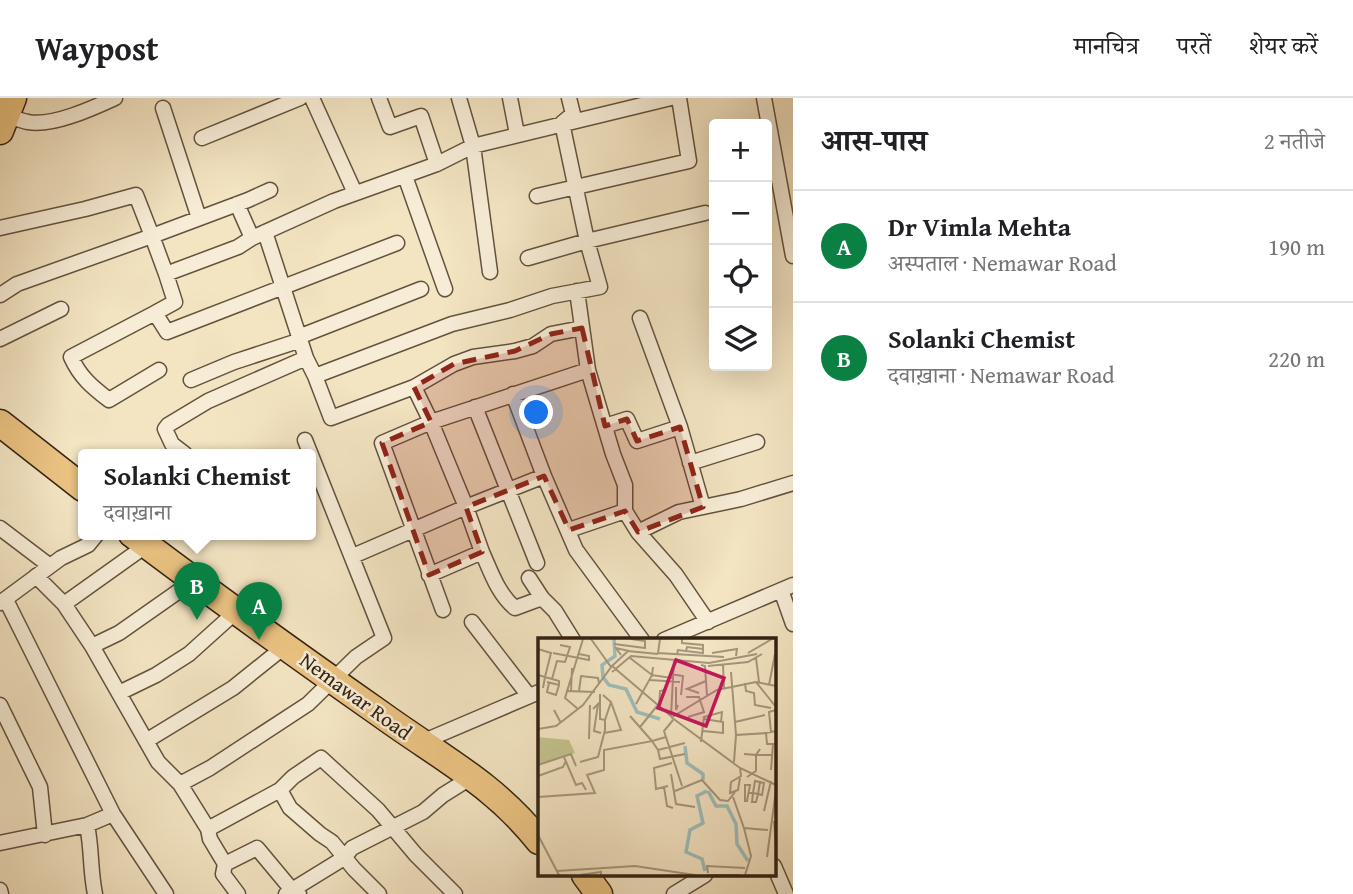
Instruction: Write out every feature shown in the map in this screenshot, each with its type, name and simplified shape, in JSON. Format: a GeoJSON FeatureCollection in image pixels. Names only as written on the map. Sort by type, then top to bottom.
{"type":"FeatureCollection","features":[{"type":"Feature","properties":{"kind":"highway"},"geometry":{"type":"LineString","coordinates":[[0,424],[78,484]]}},
{"type":"Feature","properties":{"kind":"highway"},"geometry":{"type":"LineString","coordinates":[[0,440],[78,495]]}},
{"type":"Feature","properties":{"kind":"highway","name":"Nemawar Road"},"geometry":{"type":"LineString","coordinates":[[146,540],[290,643],[422,743],[478,773],[538,840]]}},
{"type":"Feature","properties":{"kind":"highway","name":"Nemawar Road"},"geometry":{"type":"LineString","coordinates":[[337,678],[478,773],[538,824]]}},
{"type":"Feature","properties":{"kind":"highway"},"geometry":{"type":"LineString","coordinates":[[566,876],[579,894]]}},
{"type":"Feature","properties":{"kind":"highway"},"geometry":{"type":"LineString","coordinates":[[586,876],[599,894]]}},
{"type":"Feature","properties":{"kind":"street"},"geometry":{"type":"LineString","coordinates":[[6,115],[30,123],[51,120],[86,111],[115,98]]}},
{"type":"Feature","properties":{"kind":"street"},"geometry":{"type":"LineString","coordinates":[[202,138],[299,98]]}},
{"type":"Feature","properties":{"kind":"street"},"geometry":{"type":"LineString","coordinates":[[312,98],[355,193]]}},
{"type":"Feature","properties":{"kind":"street"},"geometry":{"type":"LineString","coordinates":[[379,98],[390,127],[421,116],[437,164]]}},
{"type":"Feature","properties":{"kind":"street"},"geometry":{"type":"LineString","coordinates":[[459,98],[473,146],[490,272]]}},
{"type":"Feature","properties":{"kind":"street"},"geometry":{"type":"LineString","coordinates":[[510,98],[517,134]]}},
{"type":"Feature","properties":{"kind":"street"},"geometry":{"type":"LineString","coordinates":[[562,123],[573,114],[569,98]]}},
{"type":"Feature","properties":{"kind":"street"},"geometry":{"type":"LineString","coordinates":[[166,274],[238,247],[258,235],[355,193],[437,164],[473,146],[562,123],[618,104],[671,98]]}},
{"type":"Feature","properties":{"kind":"street"},"geometry":{"type":"LineString","coordinates":[[537,196],[688,161],[679,98]]}},
{"type":"Feature","properties":{"kind":"street"},"geometry":{"type":"LineString","coordinates":[[764,98],[793,256]]}},
{"type":"Feature","properties":{"kind":"street"},"geometry":{"type":"LineString","coordinates":[[163,108],[200,218]]}},
{"type":"Feature","properties":{"kind":"street"},"geometry":{"type":"LineString","coordinates":[[314,376],[452,324],[600,287],[587,241],[562,123]]}},
{"type":"Feature","properties":{"kind":"street"},"geometry":{"type":"LineString","coordinates":[[405,176],[445,289]]}},
{"type":"Feature","properties":{"kind":"street"},"geometry":{"type":"LineString","coordinates":[[0,295],[17,284],[270,190]]}},
{"type":"Feature","properties":{"kind":"street"},"geometry":{"type":"LineString","coordinates":[[0,228],[135,195],[175,302],[71,357],[79,374],[110,400],[159,370]]}},
{"type":"Feature","properties":{"kind":"street"},"geometry":{"type":"LineString","coordinates":[[237,204],[258,235],[284,286],[306,358],[331,418],[414,387],[454,364],[473,357],[515,351],[533,346],[551,334],[582,328]]}},
{"type":"Feature","properties":{"kind":"street"},"geometry":{"type":"LineString","coordinates":[[528,258],[705,213]]}},
{"type":"Feature","properties":{"kind":"street"},"geometry":{"type":"LineString","coordinates":[[155,313],[167,332],[397,243]]}},
{"type":"Feature","properties":{"kind":"street"},"geometry":{"type":"LineString","coordinates":[[191,380],[421,289]]}},
{"type":"Feature","properties":{"kind":"street"},"geometry":{"type":"LineString","coordinates":[[577,291],[588,370],[625,485],[625,511],[639,532],[677,575],[708,622]]}},
{"type":"Feature","properties":{"kind":"street"},"geometry":{"type":"LineString","coordinates":[[0,339],[61,309]]}},
{"type":"Feature","properties":{"kind":"street"},"geometry":{"type":"LineString","coordinates":[[640,318],[680,427],[703,507]]}},
{"type":"Feature","properties":{"kind":"street"},"geometry":{"type":"LineString","coordinates":[[180,449],[168,439],[165,429],[168,425],[208,401],[306,358]]}},
{"type":"Feature","properties":{"kind":"street"},"geometry":{"type":"LineString","coordinates":[[443,610],[382,443],[431,422],[588,370]]}},
{"type":"Feature","properties":{"kind":"street"},"geometry":{"type":"LineString","coordinates":[[414,387],[431,422],[499,590],[515,608],[542,598]]}},
{"type":"Feature","properties":{"kind":"street"},"geometry":{"type":"LineString","coordinates":[[513,394],[576,550],[641,638]]}},
{"type":"Feature","properties":{"kind":"street"},"geometry":{"type":"LineString","coordinates":[[475,407],[537,564]]}},
{"type":"Feature","properties":{"kind":"street"},"geometry":{"type":"LineString","coordinates":[[605,426],[627,419],[637,441],[680,427]]}},
{"type":"Feature","properties":{"kind":"street"},"geometry":{"type":"LineString","coordinates":[[305,440],[309,449]]}},
{"type":"Feature","properties":{"kind":"street"},"geometry":{"type":"LineString","coordinates":[[690,463],[757,442]]}},
{"type":"Feature","properties":{"kind":"street"},"geometry":{"type":"LineString","coordinates":[[180,784],[308,704],[356,657],[384,638],[316,467]]}},
{"type":"Feature","properties":{"kind":"street"},"geometry":{"type":"LineString","coordinates":[[353,556],[544,476]]}},
{"type":"Feature","properties":{"kind":"street"},"geometry":{"type":"LineString","coordinates":[[639,532],[679,512],[741,499],[793,483]]}},
{"type":"Feature","properties":{"kind":"street"},"geometry":{"type":"LineString","coordinates":[[569,530],[625,511]]}},
{"type":"Feature","properties":{"kind":"street"},"geometry":{"type":"LineString","coordinates":[[0,528],[50,566]]}},
{"type":"Feature","properties":{"kind":"street"},"geometry":{"type":"LineString","coordinates":[[92,540],[88,545],[50,566],[3,601],[113,814],[166,894]]}},
{"type":"Feature","properties":{"kind":"street"},"geometry":{"type":"LineString","coordinates":[[64,604],[144,540]]}},
{"type":"Feature","properties":{"kind":"street"},"geometry":{"type":"LineString","coordinates":[[429,576],[482,552]]}},
{"type":"Feature","properties":{"kind":"street"},"geometry":{"type":"LineString","coordinates":[[36,576],[64,604],[92,646],[158,762],[180,784],[208,829],[210,839],[225,864],[223,874],[238,894]]}},
{"type":"Feature","properties":{"kind":"street"},"geometry":{"type":"LineString","coordinates":[[92,646],[120,633],[199,577]]}},
{"type":"Feature","properties":{"kind":"street"},"geometry":{"type":"LineString","coordinates":[[529,578],[572,638]]}},
{"type":"Feature","properties":{"kind":"street"},"geometry":{"type":"LineString","coordinates":[[669,638],[787,588],[793,624]]}},
{"type":"Feature","properties":{"kind":"street"},"geometry":{"type":"LineString","coordinates":[[119,693],[156,675],[189,654],[240,607]]}},
{"type":"Feature","properties":{"kind":"street"},"geometry":{"type":"LineString","coordinates":[[429,739],[534,694],[472,622]]}},
{"type":"Feature","properties":{"kind":"street"},"geometry":{"type":"LineString","coordinates":[[146,741],[233,688],[290,643]]}},
{"type":"Feature","properties":{"kind":"street"},"geometry":{"type":"LineString","coordinates":[[0,705],[40,788],[45,835]]}},
{"type":"Feature","properties":{"kind":"street"},"geometry":{"type":"LineString","coordinates":[[208,829],[280,790],[293,776],[321,758],[379,810],[391,827],[455,894]]}},
{"type":"Feature","properties":{"kind":"street"},"geometry":{"type":"LineString","coordinates":[[225,864],[257,848],[293,893],[344,858],[352,848],[423,812],[443,794],[478,773]]}},
{"type":"Feature","properties":{"kind":"street"},"geometry":{"type":"LineString","coordinates":[[280,790],[290,808],[332,842],[379,894]]}},
{"type":"Feature","properties":{"kind":"street"},"geometry":{"type":"LineString","coordinates":[[0,843],[86,825],[113,814]]}},
{"type":"Feature","properties":{"kind":"street"},"geometry":{"type":"LineString","coordinates":[[86,825],[92,848],[91,874],[95,894]]}},
{"type":"Feature","properties":{"kind":"street"},"geometry":{"type":"LineString","coordinates":[[776,871],[785,894],[793,890]]}},
{"type":"Feature","properties":{"kind":"street"},"geometry":{"type":"LineString","coordinates":[[674,894],[703,876]]}},
{"type":"Feature","properties":{"kind":"highlighted area"},"geometry":{"type":"Polygon","coordinates":[[[582,328],[605,426],[627,419],[637,441],[680,427],[703,507],[638,532],[625,511],[569,530],[544,476],[466,507],[482,552],[429,575],[382,443],[431,422],[414,387],[454,364],[515,351],[551,334],[582,328]]]}},
{"type":"Feature","properties":{"kind":"place","name":"Solanki Chemist"},"geometry":{"type":"Point","coordinates":[197,620]}},
{"type":"Feature","properties":{"kind":"place","name":"Dr Vimla Mehta"},"geometry":{"type":"Point","coordinates":[259,640]}}]}
